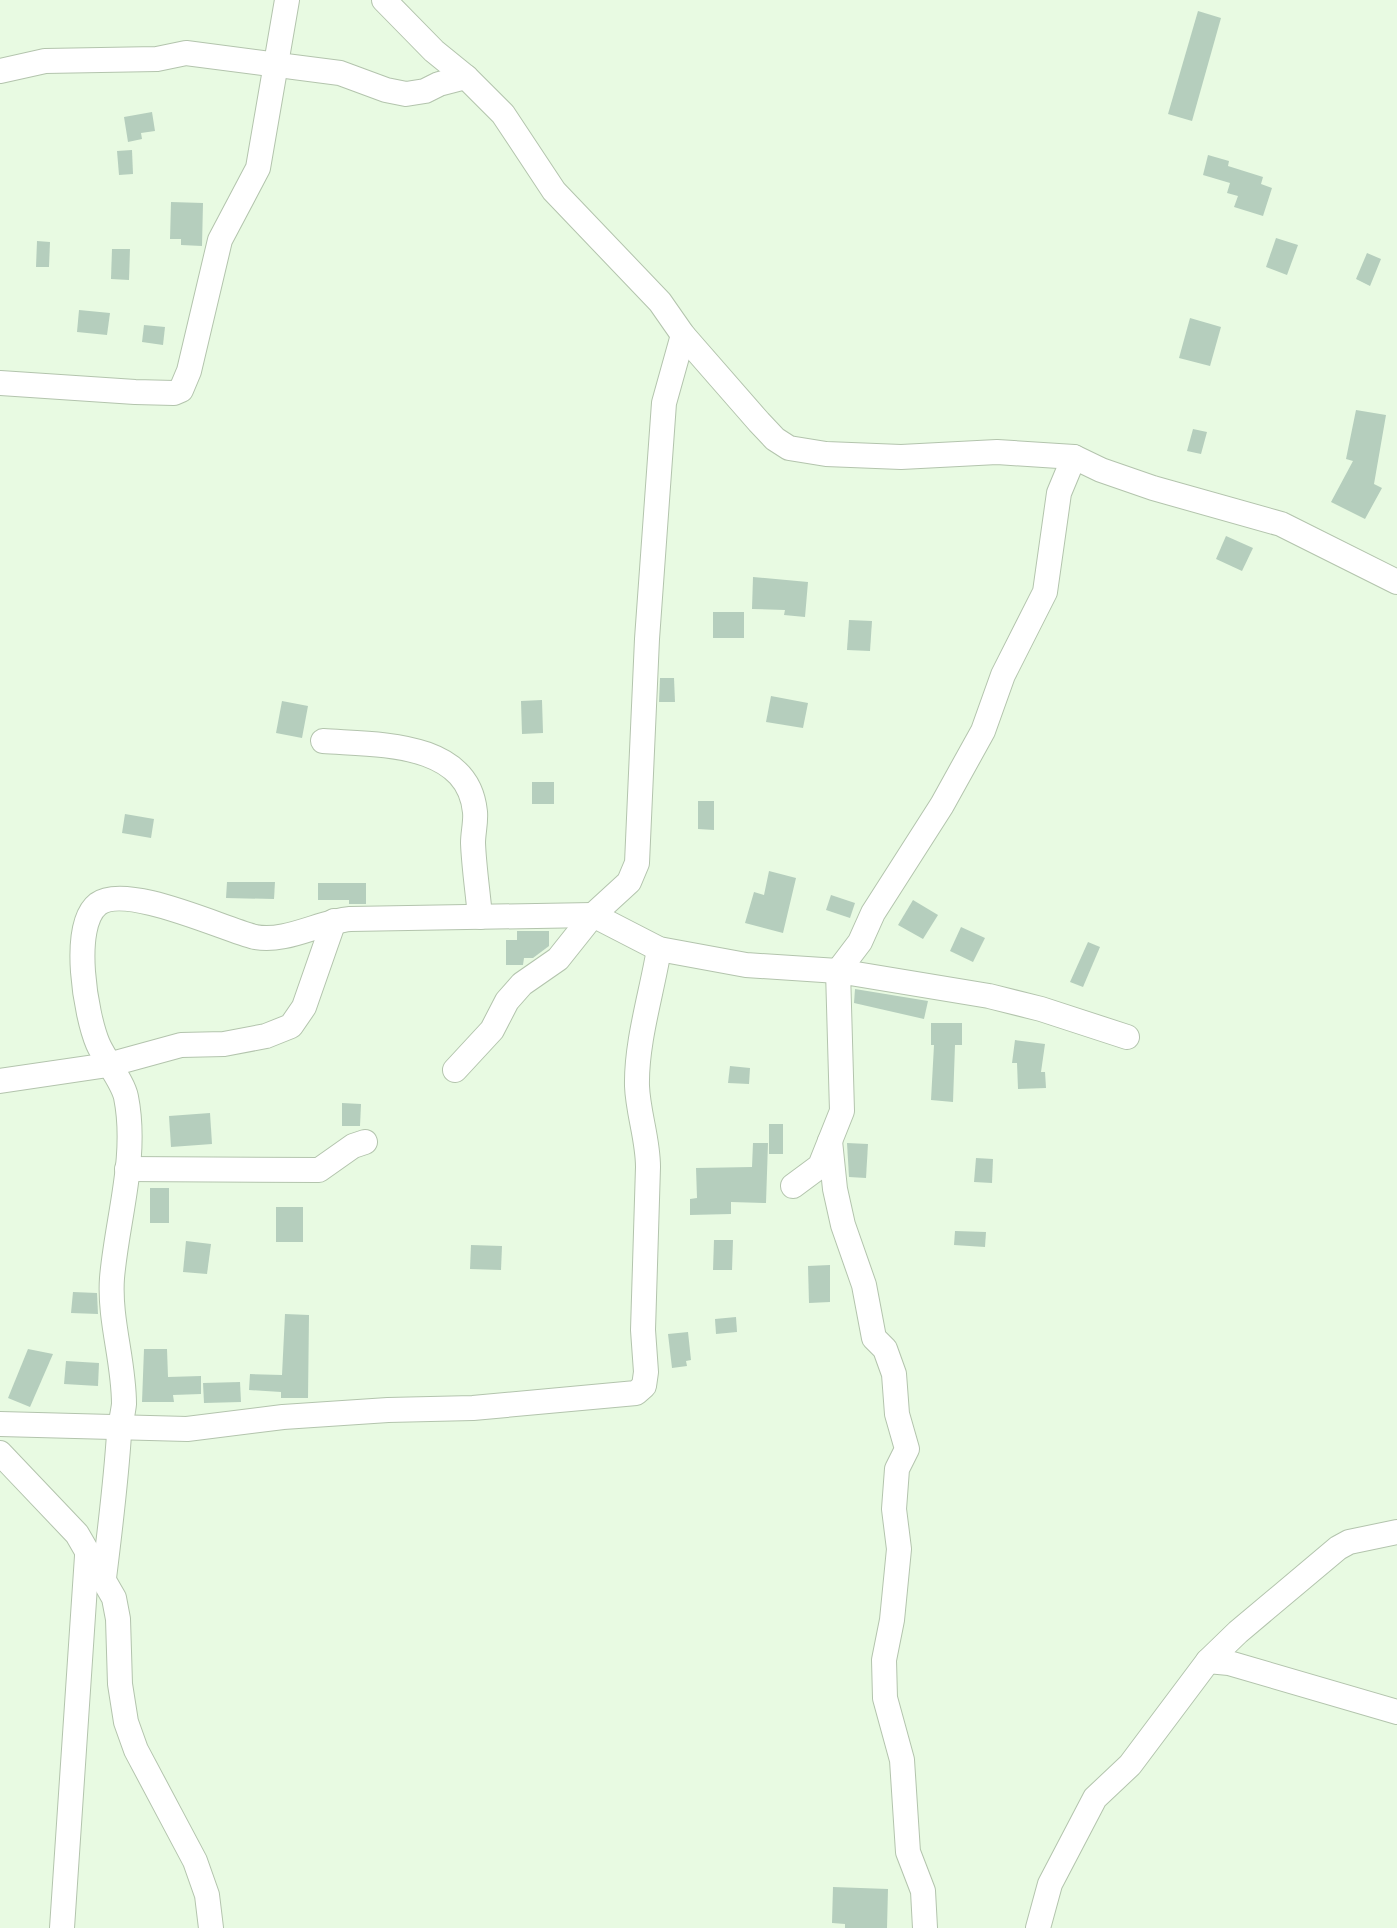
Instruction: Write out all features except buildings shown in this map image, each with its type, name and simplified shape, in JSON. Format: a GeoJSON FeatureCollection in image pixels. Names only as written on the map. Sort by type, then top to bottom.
{"type":"FeatureCollection","features":[{"type":"Feature","properties":{"kind":"street"},"geometry":{"type":"LineString","coordinates":[[0,383],[135,392],[174,393],[181,390],[189,371],[220,240],[258,168],[287,0]]}},
{"type":"Feature","properties":{"kind":"street"},"geometry":{"type":"LineString","coordinates":[[384,0],[503,114],[554,191],[660,302],[683,335],[759,422],[789,448],[826,454],[901,457],[997,452],[1074,457],[1153,488],[1281,524],[1397,582]]}},
{"type":"Feature","properties":{"kind":"street"},"geometry":{"type":"LineString","coordinates":[[0,71],[45,61],[157,59],[186,53],[340,73],[406,94],[466,77]]}},
{"type":"Feature","properties":{"kind":"street"},"geometry":{"type":"LineString","coordinates":[[455,1070],[492,1030],[514,993],[558,959],[593,915],[629,882],[637,863],[647,639],[664,403],[683,335]]}},
{"type":"Feature","properties":{"kind":"street"},"geometry":{"type":"LineString","coordinates":[[793,1186],[820,1166],[842,1111],[838,971],[860,942],[873,913],[942,805],[983,731],[1003,675],[1045,592],[1059,493],[1074,457]]}},
{"type":"Feature","properties":{"kind":"street"},"geometry":{"type":"LineString","coordinates":[[323,741],[409,748],[448,763],[465,783],[476,811],[473,842],[480,917]]}},
{"type":"Feature","properties":{"kind":"street"},"geometry":{"type":"LineString","coordinates":[[104,1578],[124,1406],[111,1303],[117,1231],[130,1151],[126,1095],[97,1041],[85,1000],[83,949],[89,916],[99,904],[114,898],[168,906],[257,937],[304,931],[334,921],[593,915],[659,949],[746,965],[838,971],[989,996],[1052,1012],[1127,1037]]}},
{"type":"Feature","properties":{"kind":"street"},"geometry":{"type":"LineString","coordinates":[[0,1081],[108,1065],[181,1045],[224,1044],[266,1036],[291,1026],[304,1007],[334,921]]}},
{"type":"Feature","properties":{"kind":"street"},"geometry":{"type":"LineString","coordinates":[[0,1424],[187,1429],[283,1417],[473,1408],[636,1393],[644,1386],[646,1372],[643,1330],[648,1167],[648,1145],[637,1086],[640,1050],[659,949]]}},
{"type":"Feature","properties":{"kind":"street"},"geometry":{"type":"LineString","coordinates":[[830,1141],[843,1225],[864,1285],[874,1338],[885,1349],[894,1374],[897,1414],[907,1449],[897,1469],[894,1509],[899,1549],[892,1620],[884,1660],[885,1698],[902,1760],[908,1852],[923,1891],[925,1928]]}},
{"type":"Feature","properties":{"kind":"street"},"geometry":{"type":"LineString","coordinates":[[127,1169],[319,1170],[353,1146],[365,1142]]}},
{"type":"Feature","properties":{"kind":"street"},"geometry":{"type":"LineString","coordinates":[[0,1453],[77,1534],[114,1598],[126,1722],[136,1750],[195,1861],[207,1895],[211,1928]]}},
{"type":"Feature","properties":{"kind":"street"},"geometry":{"type":"LineString","coordinates":[[1038,1928],[1050,1884],[1095,1798],[1130,1765],[1208,1661],[1338,1548],[1349,1542],[1397,1532]]}},
{"type":"Feature","properties":{"kind":"street"},"geometry":{"type":"LineString","coordinates":[[62,1928],[87,1556]]}},
{"type":"Feature","properties":{"kind":"street"},"geometry":{"type":"LineString","coordinates":[[1208,1661],[1229,1663],[1397,1712]]}}]}
